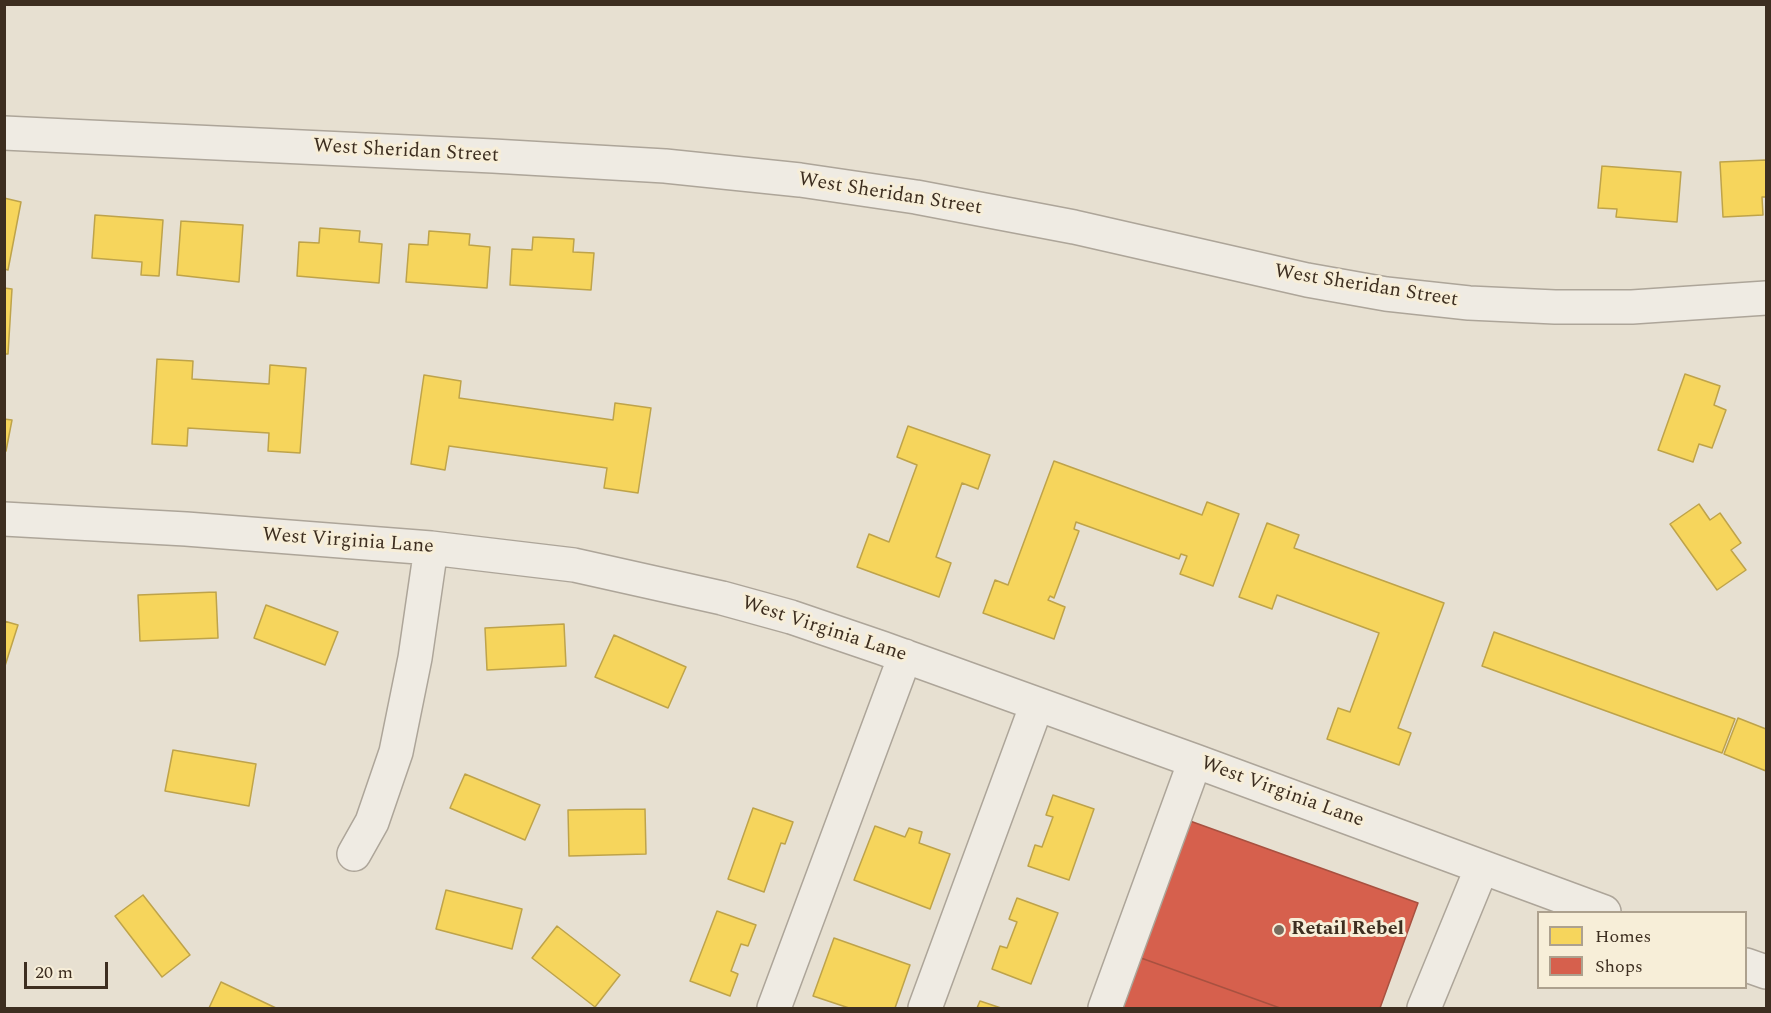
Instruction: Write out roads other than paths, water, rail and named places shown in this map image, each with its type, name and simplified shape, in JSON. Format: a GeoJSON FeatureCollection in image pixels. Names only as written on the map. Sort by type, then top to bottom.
{"type":"FeatureCollection","features":[{"type":"Feature","properties":{"kind":"street","name":"West Sheridan Street"},"geometry":{"type":"LineString","coordinates":[[4,133],[665,166],[800,180],[916,196],[1074,227],[1307,280],[1386,294],[1469,303],[1556,307],[1632,307],[1767,298]]}},
{"type":"Feature","properties":{"kind":"street","name":"West Virginia Lane"},"geometry":{"type":"LineString","coordinates":[[4,519],[186,529],[431,548],[574,565],[722,598],[791,617],[905,656],[1601,911]]}},
{"type":"Feature","properties":{"kind":"street"},"geometry":{"type":"LineString","coordinates":[[354,854],[372,822],[396,752],[416,658],[431,548]]}},
{"type":"Feature","properties":{"kind":"street"},"geometry":{"type":"LineString","coordinates":[[774,1008],[905,656]]}},
{"type":"Feature","properties":{"kind":"street"},"geometry":{"type":"LineString","coordinates":[[925,1008],[1037,704]]}},
{"type":"Feature","properties":{"kind":"street"},"geometry":{"type":"LineString","coordinates":[[1105,1008],[1195,761]]}},
{"type":"Feature","properties":{"kind":"street"},"geometry":{"type":"LineString","coordinates":[[1424,1008],[1482,867]]}},
{"type":"Feature","properties":{"kind":"street"},"geometry":{"type":"LineString","coordinates":[[1747,965],[1767,972]]}},
{"type":"Feature","properties":{"kind":"place","name":"Retail Rebel"},"geometry":{"type":"Point","coordinates":[1279,930]}}]}
